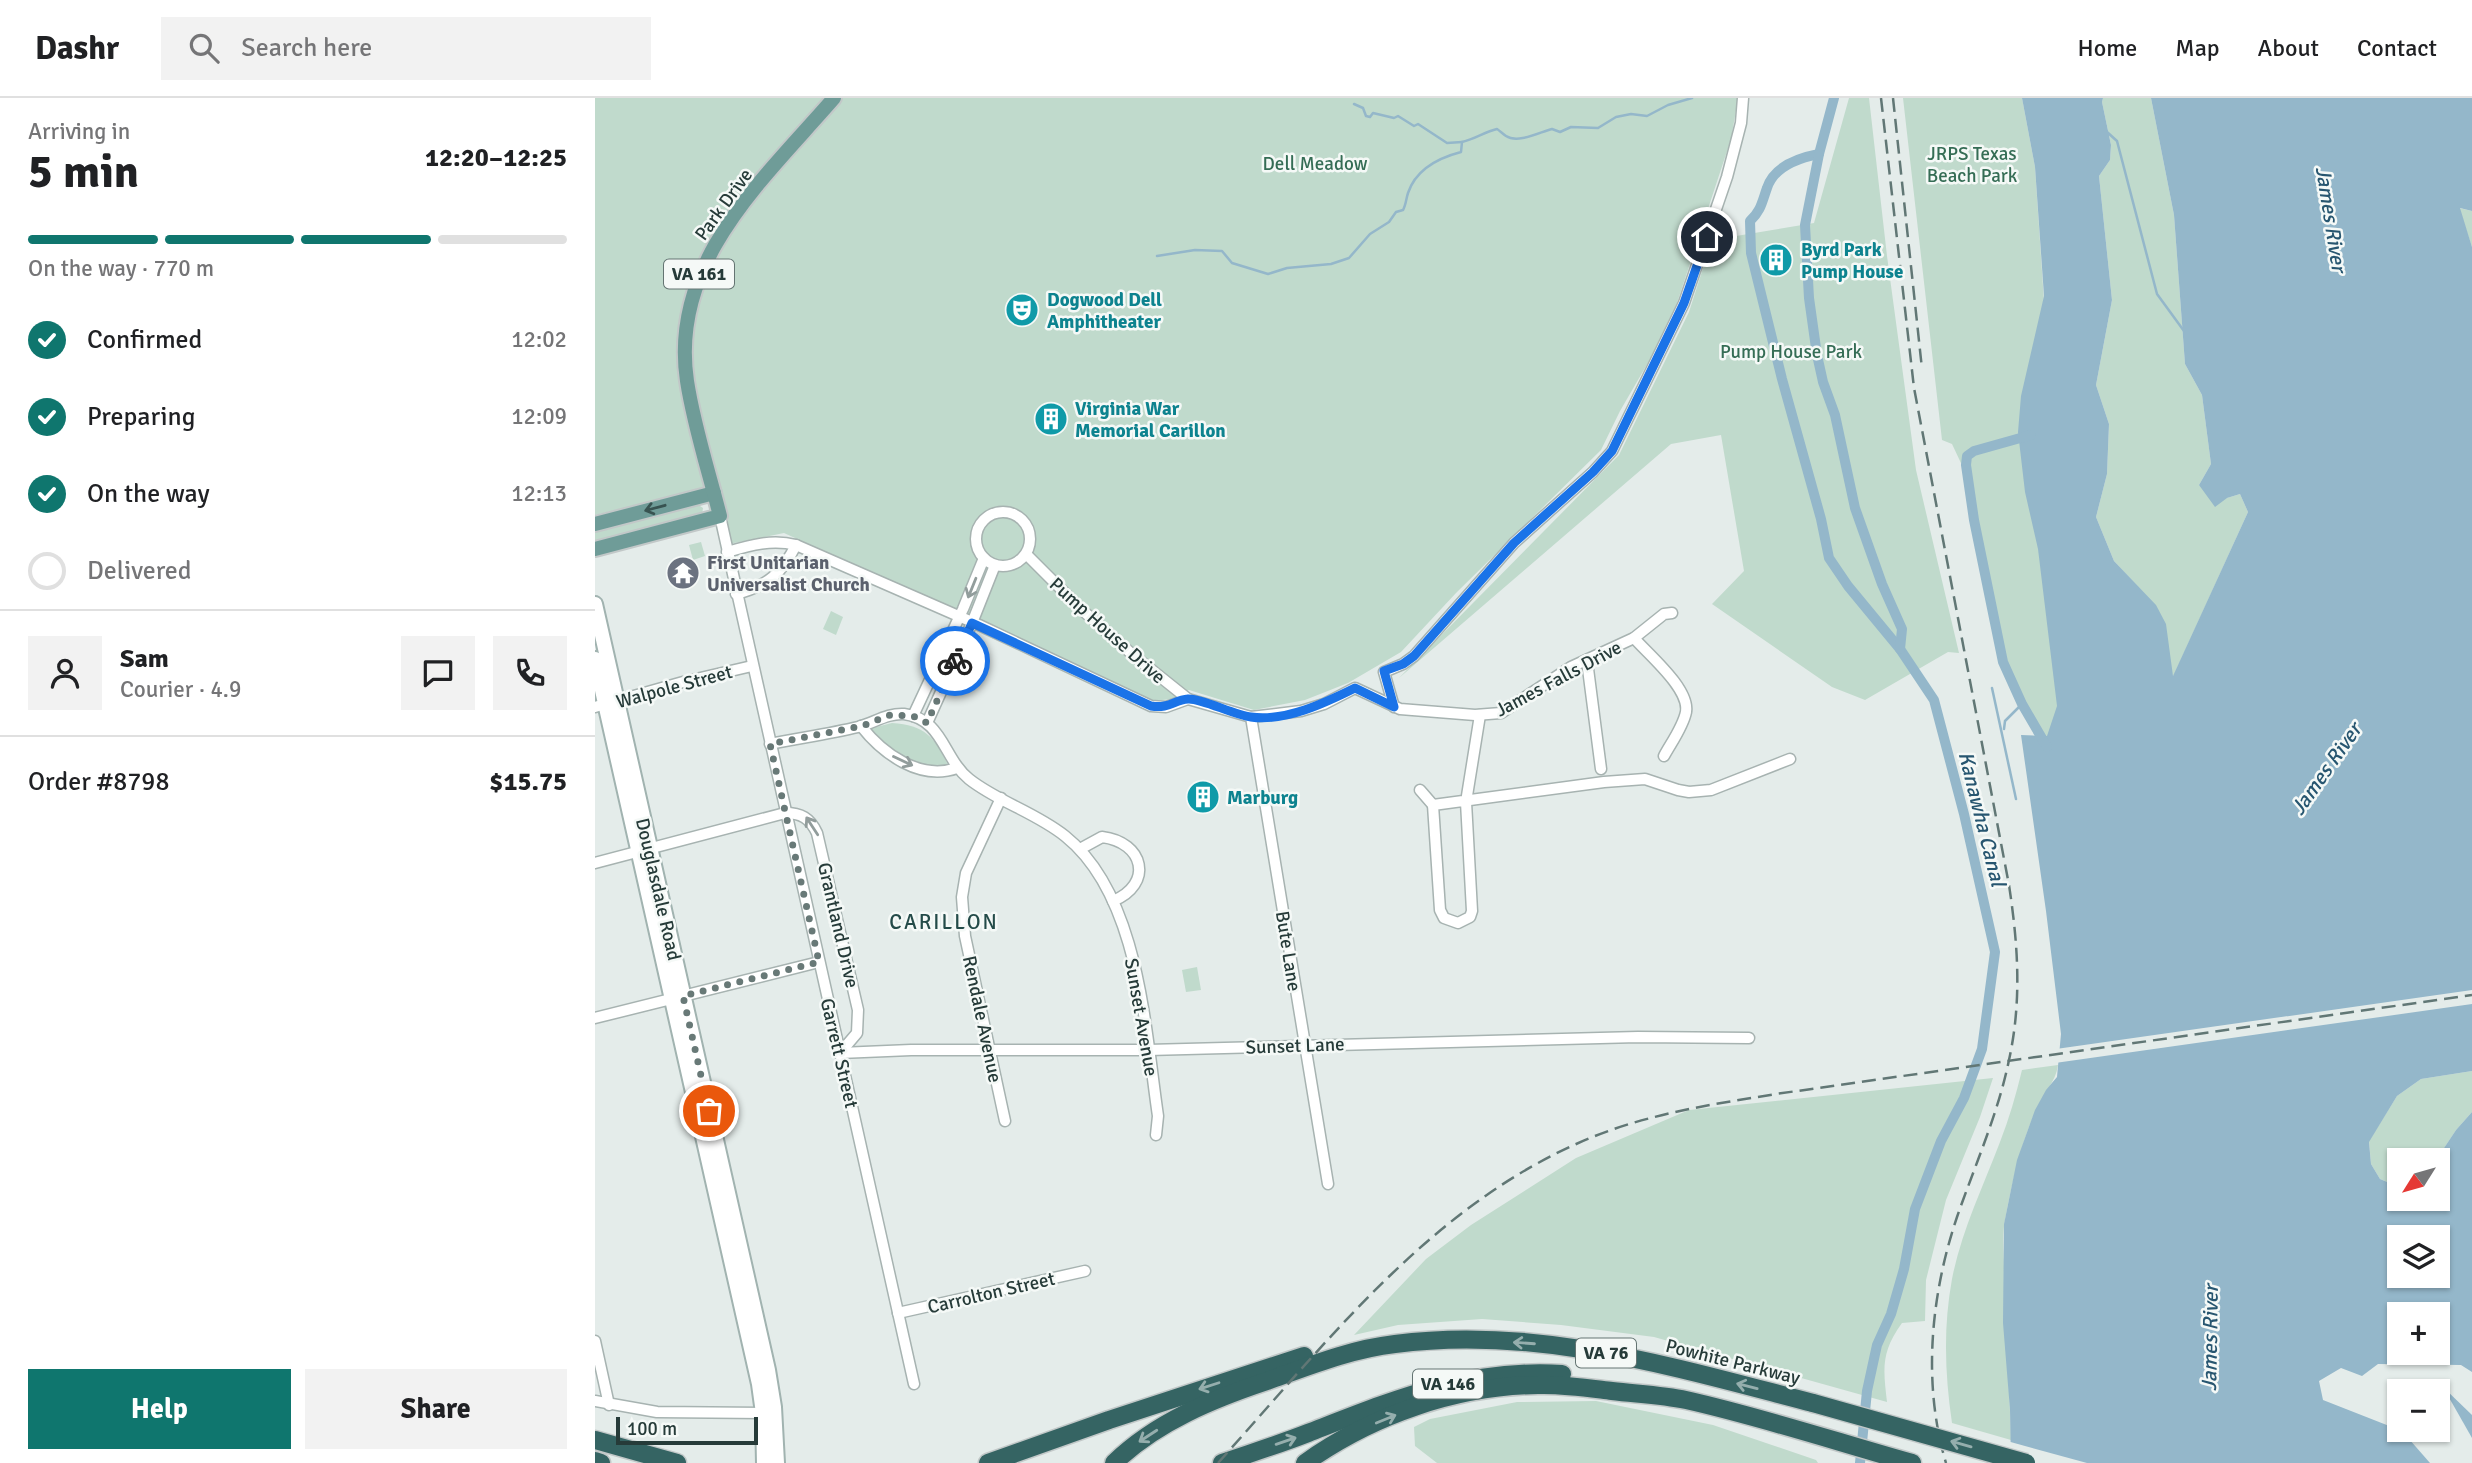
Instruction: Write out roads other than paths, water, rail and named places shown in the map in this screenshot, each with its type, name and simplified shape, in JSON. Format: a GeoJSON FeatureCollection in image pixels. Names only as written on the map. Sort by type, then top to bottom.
{"type":"FeatureCollection","features":[{"type":"Feature","properties":{"kind":"highway","name":"Powhite Parkway"},"geometry":{"type":"LineString","coordinates":[[1114,1463],[1153,1433],[1215,1400],[1332,1359],[1394,1344],[1464,1340],[1568,1346],[1636,1358],[1813,1403],[2026,1463]]}},
{"type":"Feature","properties":{"kind":"highway"},"geometry":{"type":"LineString","coordinates":[[988,1463],[1312,1353],[1394,1344]]}},
{"type":"Feature","properties":{"kind":"highway","name":"VA 146"},"geometry":{"type":"LineString","coordinates":[[1222,1463],[1418,1391],[1493,1376],[1538,1372],[1605,1378],[1685,1400]]}},
{"type":"Feature","properties":{"kind":"highway","name":"VA 76"},"geometry":{"type":"LineString","coordinates":[[1305,1463],[1331,1445],[1390,1417],[1454,1395],[1494,1388],[1539,1385],[1685,1400],[1912,1463]]}},
{"type":"Feature","properties":{"kind":"highway"},"geometry":{"type":"LineString","coordinates":[[595,1440],[677,1463]]}},
{"type":"Feature","properties":{"kind":"highway"},"geometry":{"type":"LineString","coordinates":[[595,1461],[601,1463]]}},
{"type":"Feature","properties":{"kind":"main road","name":"Park Drive"},"geometry":{"type":"LineString","coordinates":[[720,516],[687,380],[687,322],[699,276],[718,237],[750,195],[834,98]]}},
{"type":"Feature","properties":{"kind":"main road"},"geometry":{"type":"LineString","coordinates":[[595,524],[714,492]]}},
{"type":"Feature","properties":{"kind":"main road"},"geometry":{"type":"LineString","coordinates":[[595,549],[720,516]]}},
{"type":"Feature","properties":{"kind":"street"},"geometry":{"type":"LineString","coordinates":[[1394,707],[1384,671],[1403,664],[1414,656],[1514,543],[1593,472],[1612,451],[1684,303],[1727,177],[1741,122],[1743,98]]}},
{"type":"Feature","properties":{"kind":"street"},"geometry":{"type":"LineString","coordinates":[[1003,512],[1018,516],[1030,538],[1026,554],[1010,565],[995,565],[984,558],[977,546],[977,530],[987,516],[1003,512]]}},
{"type":"Feature","properties":{"kind":"street","name":"Garrett Street"},"geometry":{"type":"LineString","coordinates":[[720,516],[914,1384]]}},
{"type":"Feature","properties":{"kind":"street"},"geometry":{"type":"LineString","coordinates":[[727,552],[766,542],[796,545],[1151,706],[1165,707],[1188,699]]}},
{"type":"Feature","properties":{"kind":"street"},"geometry":{"type":"LineString","coordinates":[[736,594],[769,581],[783,569],[796,545]]}},
{"type":"Feature","properties":{"kind":"street","name":"Pump House Drive"},"geometry":{"type":"LineString","coordinates":[[1026,554],[1122,646],[1188,699],[1251,718],[1301,711],[1324,704],[1355,688]]}},
{"type":"Feature","properties":{"kind":"street"},"geometry":{"type":"LineString","coordinates":[[770,744],[862,726],[890,715],[913,716],[984,558]]}},
{"type":"Feature","properties":{"kind":"street"},"geometry":{"type":"LineString","coordinates":[[927,723],[995,565]]}},
{"type":"Feature","properties":{"kind":"street","name":"Douglasdale Road"},"geometry":{"type":"LineString","coordinates":[[595,604],[606,704]]}},
{"type":"Feature","properties":{"kind":"street","name":"James Falls Drive"},"geometry":{"type":"LineString","coordinates":[[1355,688],[1394,707],[1480,715],[1501,712],[1556,676],[1633,638],[1664,614],[1672,613]]}},
{"type":"Feature","properties":{"kind":"street"},"geometry":{"type":"LineString","coordinates":[[1633,638],[1685,698],[1685,716],[1664,756]]}},
{"type":"Feature","properties":{"kind":"street","name":"Douglasdale Road"},"geometry":{"type":"LineString","coordinates":[[595,659],[644,849],[768,1370],[771,1457]]}},
{"type":"Feature","properties":{"kind":"street"},"geometry":{"type":"LineString","coordinates":[[1587,661],[1601,769]]}},
{"type":"Feature","properties":{"kind":"street","name":"Walpole Street"},"geometry":{"type":"LineString","coordinates":[[606,704],[752,666]]}},
{"type":"Feature","properties":{"kind":"street"},"geometry":{"type":"LineString","coordinates":[[1420,790],[1433,805],[1440,910],[1444,918],[1458,923],[1470,917],[1472,911],[1466,802],[1480,715]]}},
{"type":"Feature","properties":{"kind":"street","name":"Sunset Avenue"},"geometry":{"type":"LineString","coordinates":[[913,716],[927,723],[942,738],[957,768],[978,786],[1049,824],[1080,849],[1105,883],[1114,901],[1134,961],[1158,1116],[1156,1135]]}},
{"type":"Feature","properties":{"kind":"street","name":"Bute Lane"},"geometry":{"type":"LineString","coordinates":[[1251,718],[1328,1184]]}},
{"type":"Feature","properties":{"kind":"street"},"geometry":{"type":"LineString","coordinates":[[862,726],[886,753],[913,766],[935,771],[957,768]]}},
{"type":"Feature","properties":{"kind":"street"},"geometry":{"type":"LineString","coordinates":[[1433,805],[1645,779],[1678,790],[1698,792],[1711,790],[1790,759]]}},
{"type":"Feature","properties":{"kind":"street","name":"Rendale Avenue"},"geometry":{"type":"LineString","coordinates":[[1001,798],[966,873],[962,897],[965,936],[1005,1121]]}},
{"type":"Feature","properties":{"kind":"street"},"geometry":{"type":"LineString","coordinates":[[595,863],[785,813]]}},
{"type":"Feature","properties":{"kind":"street","name":"Grantland Drive"},"geometry":{"type":"LineString","coordinates":[[785,813],[805,816],[812,822],[836,912],[859,1021],[857,1033],[841,1053]]}},
{"type":"Feature","properties":{"kind":"street"},"geometry":{"type":"LineString","coordinates":[[1080,849],[1102,837],[1130,847],[1140,871],[1131,890],[1114,901]]}},
{"type":"Feature","properties":{"kind":"street"},"geometry":{"type":"LineString","coordinates":[[595,1018],[819,962]]}},
{"type":"Feature","properties":{"kind":"street","name":"Sunset Lane"},"geometry":{"type":"LineString","coordinates":[[841,1053],[1148,1050],[1638,1037],[1749,1038]]}},
{"type":"Feature","properties":{"kind":"street","name":"Carrolton Street"},"geometry":{"type":"LineString","coordinates":[[898,1313],[1085,1271]]}},
{"type":"Feature","properties":{"kind":"street"},"geometry":{"type":"LineString","coordinates":[[595,1341],[609,1405]]}},
{"type":"Feature","properties":{"kind":"street"},"geometry":{"type":"LineString","coordinates":[[595,1401],[657,1412],[769,1413]]}},
{"type":"Feature","properties":{"kind":"water","name":"James River"},"geometry":{"type":"Polygon","coordinates":[[[2022,98],[2103,98],[2111,145],[2110,160],[2099,176],[2112,300],[2096,385],[2109,424],[2107,474],[2096,517],[2114,561],[2156,605],[2166,624],[2173,676],[2248,512],[2240,494],[2227,498],[2215,507],[2199,485],[2211,464],[2202,395],[2185,364],[2174,215],[2151,98],[2472,98],[2472,211],[2460,208],[2472,247],[2472,1071],[2421,1079],[2397,1096],[2369,1142],[2371,1164],[2380,1179],[2387,1182],[2387,1211],[2450,1211],[2450,1148],[2444,1148],[2472,1112],[2472,1372],[2461,1365],[2450,1365],[2450,1302],[2387,1302],[2387,1364],[2378,1364],[2362,1376],[2341,1368],[2319,1381],[2323,1400],[2387,1425],[2387,1442],[2412,1442],[2430,1463],[2011,1463],[2003,1323],[2004,1224],[2017,1160],[2035,1110],[2057,1077],[2061,1034],[2021,735],[2047,736],[2057,706],[2038,549],[2025,492],[2018,432],[2021,396],[2044,296],[2035,167],[2022,98]]]}},
{"type":"Feature","properties":{"kind":"water"},"geometry":{"type":"Polygon","coordinates":[[[2450,1394],[2472,1415],[2472,1438],[2450,1399],[2450,1394]]]}},
{"type":"Feature","properties":{"kind":"waterway"},"geometry":{"type":"LineString","coordinates":[[1157,256],[1195,250],[1222,251],[1232,263],[1268,274],[1287,268],[1331,264],[1349,258],[1370,234],[1389,222],[1396,212],[1403,210],[1416,177],[1436,161],[1461,152],[1462,142],[1497,129],[1506,136],[1517,139],[1552,129],[1560,132],[1571,127],[1598,128],[1616,117],[1631,114],[1647,116],[1668,105],[1692,98]]}},
{"type":"Feature","properties":{"kind":"waterway","name":"Kanawha Canal"},"geometry":{"type":"LineString","coordinates":[[1834,98],[1819,154],[1788,164],[1770,180],[1759,210],[1750,221],[1751,253],[1829,558],[1848,586],[1900,649],[1934,700],[1964,814],[1995,952],[1982,1049],[1964,1098],[1941,1141],[1915,1209],[1904,1269],[1891,1314],[1877,1345],[1867,1391],[1860,1463]]}},
{"type":"Feature","properties":{"kind":"waterway"},"geometry":{"type":"LineString","coordinates":[[1354,104],[1363,108],[1366,116],[1370,117],[1373,113],[1394,118],[1398,116],[1414,126],[1418,124],[1447,143],[1462,142]]}},
{"type":"Feature","properties":{"kind":"waterway"},"geometry":{"type":"LineString","coordinates":[[2107,132],[2117,141],[2157,294],[2184,331]]}},
{"type":"Feature","properties":{"kind":"waterway"},"geometry":{"type":"LineString","coordinates":[[1819,154],[1805,225],[1809,298],[1817,355],[1835,415],[1855,508],[1882,584],[1902,629],[1900,649]]}},
{"type":"Feature","properties":{"kind":"waterway"},"geometry":{"type":"LineString","coordinates":[[2031,435],[1974,451],[1967,456],[1966,465],[1974,520],[2003,662],[2022,704],[2047,747]]}},
{"type":"Feature","properties":{"kind":"waterway"},"geometry":{"type":"LineString","coordinates":[[1992,688],[2016,799]]}},
{"type":"Feature","properties":{"kind":"waterway"},"geometry":{"type":"LineString","coordinates":[[2004,729],[2005,721],[2022,704]]}},
{"type":"Feature","properties":{"kind":"railway"},"geometry":{"type":"LineString","coordinates":[[1881,98],[1914,388],[2009,885],[2015,929],[2016,1016],[2009,1060],[1992,1120],[1948,1246],[1936,1308],[1932,1370],[1934,1402],[1946,1463]]}},
{"type":"Feature","properties":{"kind":"railway"},"geometry":{"type":"LineString","coordinates":[[1893,98],[1922,369]]}},
{"type":"Feature","properties":{"kind":"railway"},"geometry":{"type":"LineString","coordinates":[[1218,1463],[1344,1322],[1435,1235],[1484,1197],[1537,1163],[1595,1136],[1661,1115],[1776,1094],[2472,995]]}},
{"type":"Feature","properties":{"kind":"place","name":"Byrd Park Pump House"},"geometry":{"type":"Point","coordinates":[1776,260]}},
{"type":"Feature","properties":{"kind":"place","name":"Dogwood Dell Amphitheater"},"geometry":{"type":"Point","coordinates":[1022,310]}},
{"type":"Feature","properties":{"kind":"place","name":"Virginia War Memorial Carillon"},"geometry":{"type":"Point","coordinates":[1051,419]}},
{"type":"Feature","properties":{"kind":"place","name":"First Unitarian Universalist Church"},"geometry":{"type":"Point","coordinates":[683,573]}},
{"type":"Feature","properties":{"kind":"place","name":"Marburg"},"geometry":{"type":"Point","coordinates":[1203,797]}},
{"type":"Feature","properties":{"kind":"district","name":"CARILLON"},"geometry":{"type":"Point","coordinates":[944,922]}},
{"type":"Feature","properties":{"kind":"park label","name":"Dell Meadow"},"geometry":{"type":"Point","coordinates":[1315,163]}},
{"type":"Feature","properties":{"kind":"park label","name":"JRPS Texas Beach Park"},"geometry":{"type":"Point","coordinates":[1972,164]}},
{"type":"Feature","properties":{"kind":"park label","name":"Pump House Park"},"geometry":{"type":"Point","coordinates":[1791,351]}}]}
